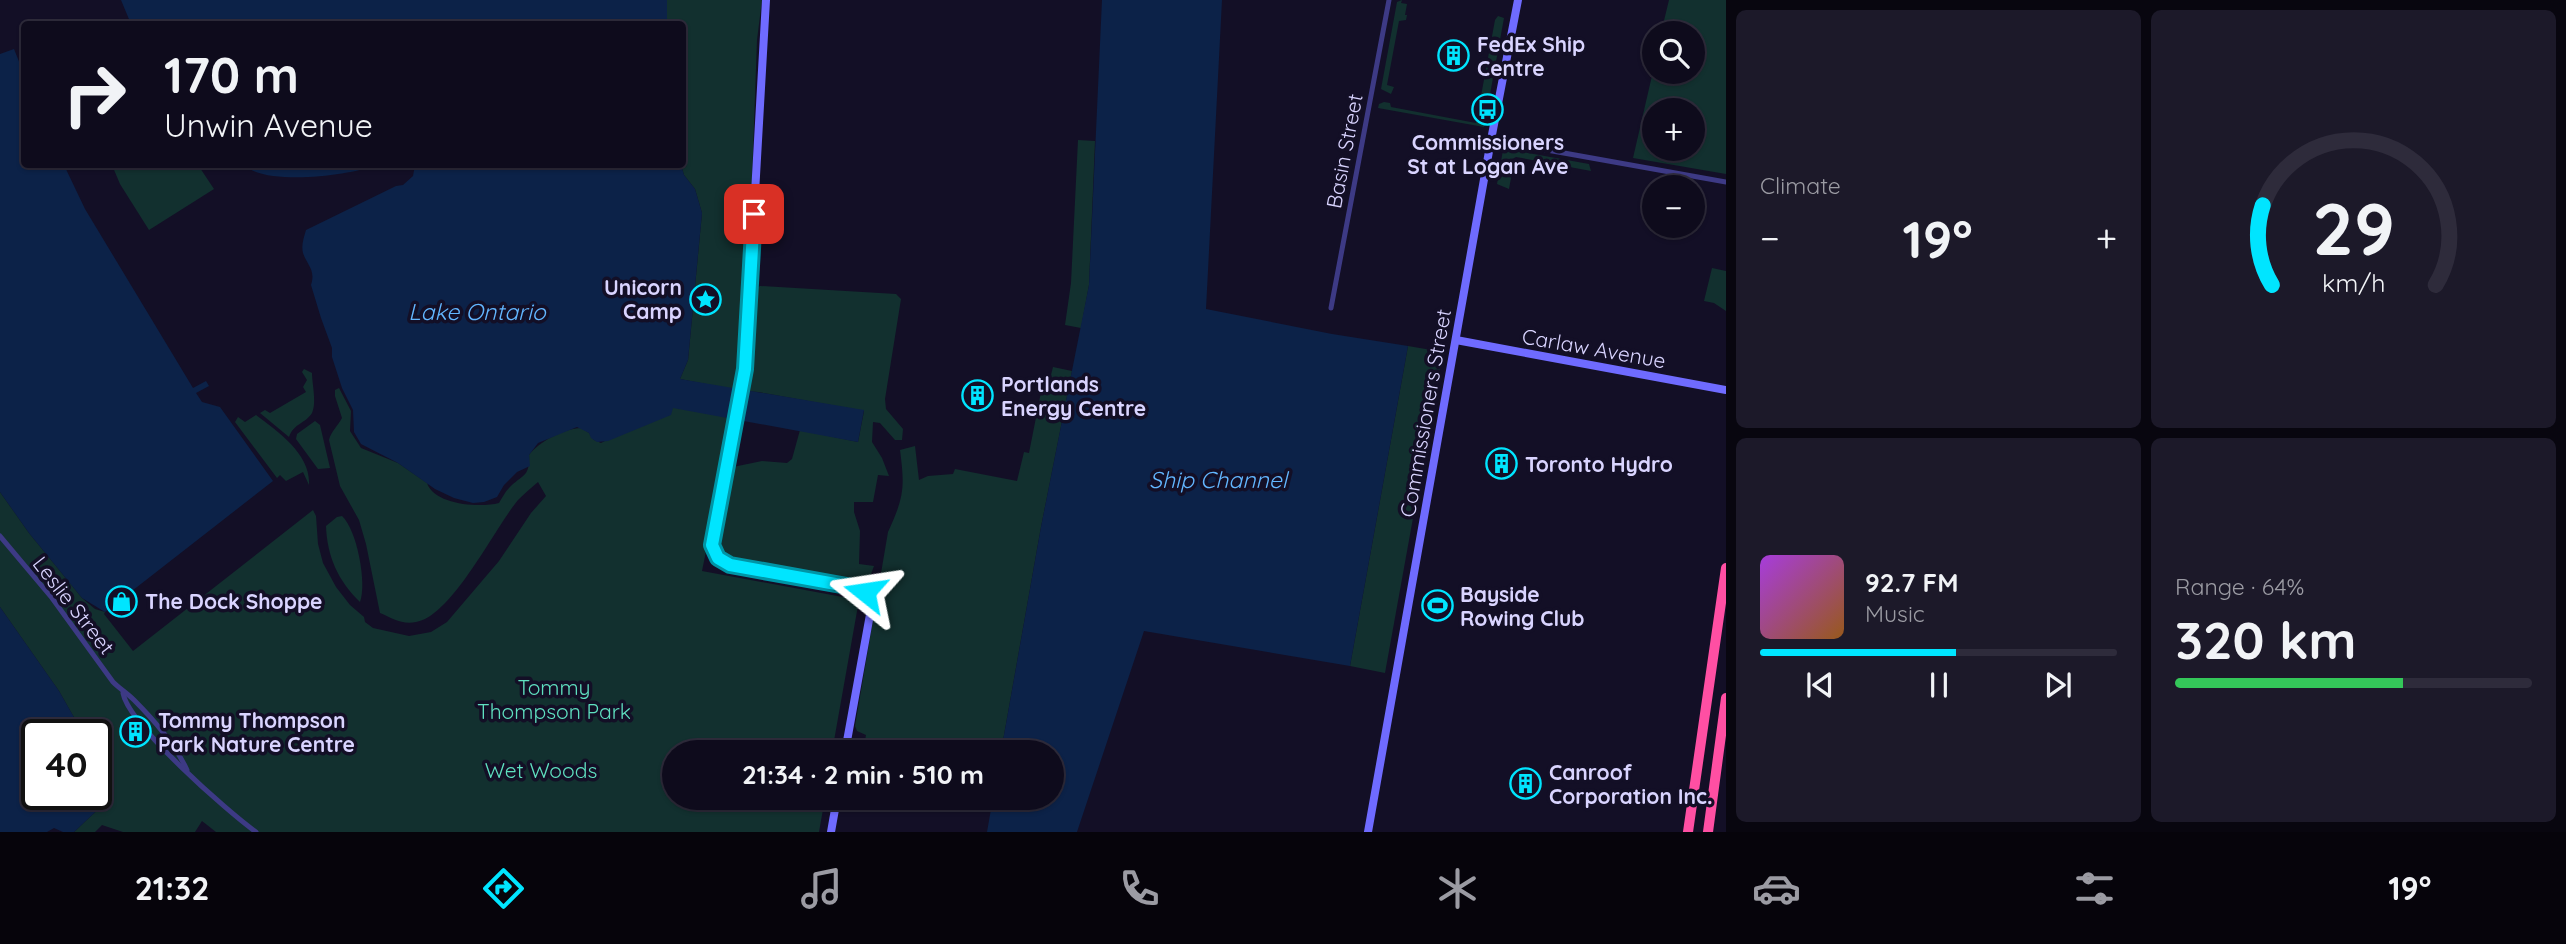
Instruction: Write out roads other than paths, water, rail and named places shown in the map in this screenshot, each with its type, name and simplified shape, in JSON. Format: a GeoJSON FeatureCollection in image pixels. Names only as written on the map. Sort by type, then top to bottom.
{"type":"FeatureCollection","features":[{"type":"Feature","properties":{"kind":"highway"},"geometry":{"type":"LineString","coordinates":[[1688,832],[1726,568]]}},
{"type":"Feature","properties":{"kind":"highway"},"geometry":{"type":"LineString","coordinates":[[1708,832],[1726,698]]}},
{"type":"Feature","properties":{"kind":"street"},"geometry":{"type":"LineString","coordinates":[[766,0],[745,369],[712,540],[718,558],[730,565],[858,588],[867,595],[870,602],[847,740]]}},
{"type":"Feature","properties":{"kind":"street","name":"Basin Street"},"geometry":{"type":"LineString","coordinates":[[1331,308],[1389,0]]}},
{"type":"Feature","properties":{"kind":"street","name":"Commissioners Street"},"geometry":{"type":"LineString","coordinates":[[1368,832],[1518,0]]}},
{"type":"Feature","properties":{"kind":"street"},"geometry":{"type":"LineString","coordinates":[[1491,140],[1726,182]]}},
{"type":"Feature","properties":{"kind":"street","name":"Carlaw Avenue"},"geometry":{"type":"LineString","coordinates":[[1457,340],[1726,390]]}},
{"type":"Feature","properties":{"kind":"street","name":"Leslie Street"},"geometry":{"type":"LineString","coordinates":[[0,536],[52,598],[123,693],[131,697],[163,732],[187,770]]}},
{"type":"Feature","properties":{"kind":"street","name":"Leslie Street"},"geometry":{"type":"LineString","coordinates":[[123,693],[131,710],[175,762],[187,770],[234,816],[256,832]]}},
{"type":"Feature","properties":{"kind":"street"},"geometry":{"type":"LineString","coordinates":[[831,832],[835,810]]}},
{"type":"Feature","properties":{"kind":"water"},"geometry":{"type":"Polygon","coordinates":[[[121,0],[667,0],[667,21],[130,21],[121,0]]]}},
{"type":"Feature","properties":{"kind":"water","name":"Ship Channel"},"geometry":{"type":"Polygon","coordinates":[[[1102,0],[1222,0],[1206,309],[1408,346],[1350,666],[1144,631],[1077,832],[987,832],[991,810],[1064,810],[1064,740],[1003,740],[1041,527],[1089,285],[1102,0]]]}},
{"type":"Feature","properties":{"kind":"water"},"geometry":{"type":"Polygon","coordinates":[[[14,49],[21,66],[21,168],[65,168],[85,209],[193,388],[206,381],[209,386],[196,393],[202,402],[220,407],[273,481],[105,612],[82,598],[29,533],[0,492],[0,54],[14,49]]]}},
{"type":"Feature","properties":{"kind":"water"},"geometry":{"type":"Polygon","coordinates":[[[250,168],[366,168],[308,177],[270,175],[250,168]]]}},
{"type":"Feature","properties":{"kind":"water","name":"Lake Ontario"},"geometry":{"type":"Polygon","coordinates":[[[414,168],[682,168],[695,189],[702,213],[688,360],[680,379],[864,410],[858,442],[673,408],[671,415],[608,441],[597,442],[589,433],[577,427],[538,443],[529,455],[530,466],[517,472],[497,497],[484,502],[473,503],[454,498],[435,489],[398,463],[361,444],[354,432],[353,410],[342,388],[332,357],[332,348],[311,285],[312,271],[302,247],[306,230],[403,185],[413,176],[414,168]]]}},
{"type":"Feature","properties":{"kind":"water"},"geometry":{"type":"Polygon","coordinates":[[[0,607],[59,691],[75,719],[21,719],[21,810],[97,810],[74,832],[63,832],[54,828],[47,832],[0,832],[0,607]]]}},
{"type":"Feature","properties":{"kind":"place","name":"FedEx Ship Centre"},"geometry":{"type":"Point","coordinates":[1454,56]}},
{"type":"Feature","properties":{"kind":"place","name":"Commissioners St at Logan Ave"},"geometry":{"type":"Point","coordinates":[1488,110]}},
{"type":"Feature","properties":{"kind":"place","name":"Unicorn Camp"},"geometry":{"type":"Point","coordinates":[705,299]}},
{"type":"Feature","properties":{"kind":"place","name":"Portlands Energy Centre"},"geometry":{"type":"Point","coordinates":[978,396]}},
{"type":"Feature","properties":{"kind":"place","name":"Toronto Hydro"},"geometry":{"type":"Point","coordinates":[1502,464]}},
{"type":"Feature","properties":{"kind":"place","name":"The Dock Shoppe"},"geometry":{"type":"Point","coordinates":[122,601]}},
{"type":"Feature","properties":{"kind":"place","name":"Bayside Rowing Club"},"geometry":{"type":"Point","coordinates":[1437,606]}},
{"type":"Feature","properties":{"kind":"place","name":"Tommy Thompson Park Nature Centre"},"geometry":{"type":"Point","coordinates":[135,732]}},
{"type":"Feature","properties":{"kind":"place","name":"Canroof Corporation Inc."},"geometry":{"type":"Point","coordinates":[1526,784]}},
{"type":"Feature","properties":{"kind":"park label","name":"Tommy Thompson Park"},"geometry":{"type":"Point","coordinates":[554,699]}},
{"type":"Feature","properties":{"kind":"park label","name":"Wet Woods"},"geometry":{"type":"Point","coordinates":[541,770]}}]}
